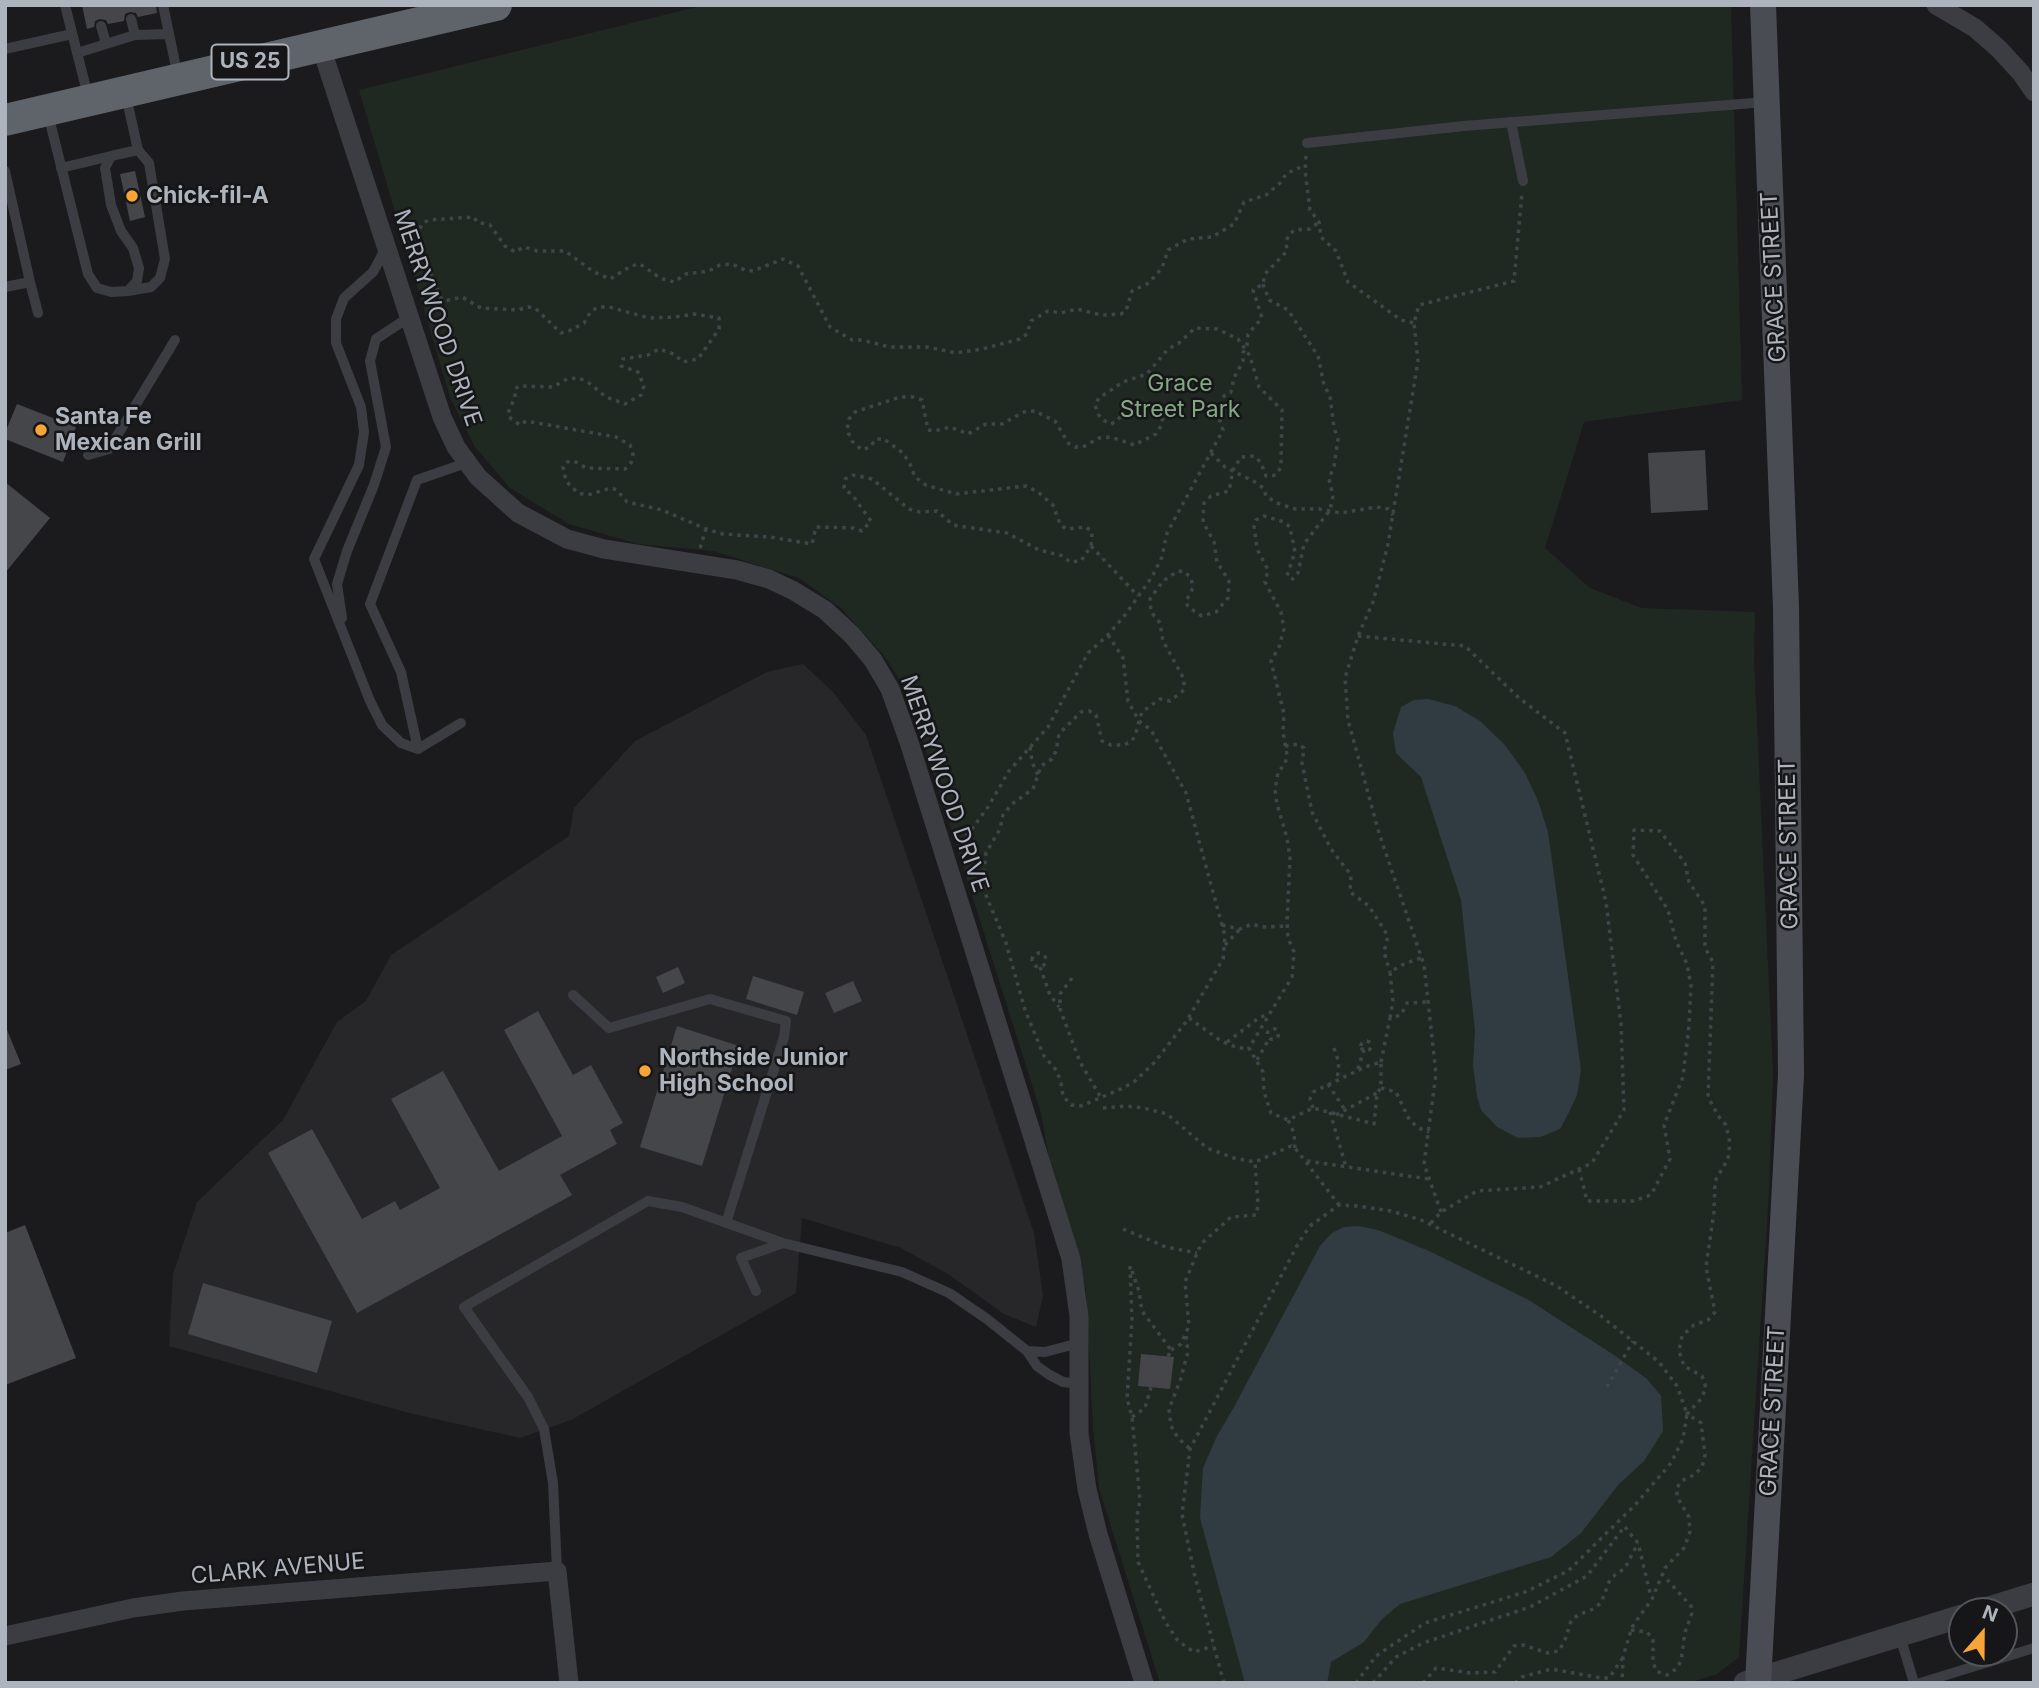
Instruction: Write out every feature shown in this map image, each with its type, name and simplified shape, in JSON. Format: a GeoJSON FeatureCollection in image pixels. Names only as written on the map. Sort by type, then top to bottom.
{"type":"FeatureCollection","features":[{"type":"Feature","properties":{"kind":"highway","name":"US 25"},"geometry":{"type":"LineString","coordinates":[[6,115],[47,110],[495,5]]}},
{"type":"Feature","properties":{"kind":"main road","name":"GRACE STREET"},"geometry":{"type":"LineString","coordinates":[[1753,1681],[1791,1075],[1786,607],[1763,5]]}},
{"type":"Feature","properties":{"kind":"street"},"geometry":{"type":"LineString","coordinates":[[1936,5],[1975,28],[1999,49],[2034,92]]}},
{"type":"Feature","properties":{"kind":"street","name":"MERRYWOOD DRIVE"},"geometry":{"type":"LineString","coordinates":[[320,47],[442,417],[466,463],[495,494],[518,513],[567,539],[604,549],[696,562],[758,576],[794,591],[840,623],[873,660],[890,689],[944,852],[1071,1259],[1077,1293],[1079,1433],[1087,1489],[1098,1534],[1144,1683]]}},
{"type":"Feature","properties":{"kind":"street"},"geometry":{"type":"LineString","coordinates":[[557,1571],[569,1683]]}},
{"type":"Feature","properties":{"kind":"street","name":"CLARK AVENUE"},"geometry":{"type":"LineString","coordinates":[[5,1636],[133,1608],[183,1601],[557,1571]]}},
{"type":"Feature","properties":{"kind":"street"},"geometry":{"type":"LineString","coordinates":[[1753,1681],[1948,1620]]}},
{"type":"Feature","properties":{"kind":"lane"},"geometry":{"type":"LineString","coordinates":[[65,5],[89,100]]}},
{"type":"Feature","properties":{"kind":"lane"},"geometry":{"type":"LineString","coordinates":[[163,5],[179,79]]}},
{"type":"Feature","properties":{"kind":"lane"},"geometry":{"type":"LineString","coordinates":[[131,19],[135,35]]}},
{"type":"Feature","properties":{"kind":"lane"},"geometry":{"type":"LineString","coordinates":[[102,26],[106,43]]}},
{"type":"Feature","properties":{"kind":"lane"},"geometry":{"type":"LineString","coordinates":[[5,49],[72,34]]}},
{"type":"Feature","properties":{"kind":"lane"},"geometry":{"type":"LineString","coordinates":[[77,53],[135,35],[169,34]]}},
{"type":"Feature","properties":{"kind":"lane"},"geometry":{"type":"LineString","coordinates":[[47,110],[88,274],[97,288],[111,292],[150,287],[160,278],[165,259],[149,163],[138,150],[125,92]]}},
{"type":"Feature","properties":{"kind":"lane"},"geometry":{"type":"LineString","coordinates":[[1307,143],[1511,122],[1767,102]]}},
{"type":"Feature","properties":{"kind":"lane"},"geometry":{"type":"LineString","coordinates":[[1511,122],[1522,181]]}},
{"type":"Feature","properties":{"kind":"lane"},"geometry":{"type":"LineString","coordinates":[[61,168],[138,150]]}},
{"type":"Feature","properties":{"kind":"lane"},"geometry":{"type":"LineString","coordinates":[[111,156],[104,168],[111,205],[121,232],[133,248],[139,268],[137,281],[128,291]]}},
{"type":"Feature","properties":{"kind":"lane"},"geometry":{"type":"LineString","coordinates":[[5,170],[38,313]]}},
{"type":"Feature","properties":{"kind":"lane"},"geometry":{"type":"LineString","coordinates":[[386,248],[373,272],[344,298],[336,319],[335,343],[361,407],[364,432],[359,465],[314,559],[382,725],[401,743],[418,749]]}},
{"type":"Feature","properties":{"kind":"lane"},"geometry":{"type":"LineString","coordinates":[[5,287],[30,282]]}},
{"type":"Feature","properties":{"kind":"lane"},"geometry":{"type":"LineString","coordinates":[[346,640],[337,584],[386,447],[370,361],[376,339],[408,318]]}},
{"type":"Feature","properties":{"kind":"lane"},"geometry":{"type":"LineString","coordinates":[[88,455],[109,449],[175,340]]}},
{"type":"Feature","properties":{"kind":"lane"},"geometry":{"type":"LineString","coordinates":[[418,749],[401,671],[370,604],[417,480],[466,463]]}},
{"type":"Feature","properties":{"kind":"lane"},"geometry":{"type":"LineString","coordinates":[[418,749],[461,723]]}},
{"type":"Feature","properties":{"kind":"lane"},"geometry":{"type":"LineString","coordinates":[[573,995],[609,1027],[710,999],[786,1021],[784,1037],[726,1223]]}},
{"type":"Feature","properties":{"kind":"lane"},"geometry":{"type":"LineString","coordinates":[[557,1571],[553,1483],[544,1429],[528,1397],[464,1307],[648,1202],[682,1207],[783,1243],[902,1272],[949,1293],[987,1319],[1027,1351],[1037,1366],[1048,1374],[1063,1382],[1078,1384]]}},
{"type":"Feature","properties":{"kind":"lane"},"geometry":{"type":"LineString","coordinates":[[756,1291],[741,1258],[783,1243]]}},
{"type":"Feature","properties":{"kind":"lane"},"geometry":{"type":"LineString","coordinates":[[1027,1351],[1045,1352],[1079,1343]]}},
{"type":"Feature","properties":{"kind":"lane"},"geometry":{"type":"LineString","coordinates":[[1900,1635],[1914,1683]]}},
{"type":"Feature","properties":{"kind":"lane"},"geometry":{"type":"LineString","coordinates":[[1920,1683],[2034,1648]]}},
{"type":"Feature","properties":{"kind":"path"},"geometry":{"type":"LineString","coordinates":[[1307,143],[1305,170],[1310,210],[1320,222],[1321,237],[1336,251],[1348,282],[1401,320],[1414,323]]}},
{"type":"Feature","properties":{"kind":"path"},"geometry":{"type":"LineString","coordinates":[[1108,635],[1123,658],[1128,701],[1139,721],[1151,730],[1186,793],[1225,936],[1223,959],[1189,1018],[1168,1046],[1135,1081],[1082,1106],[1071,1105],[1063,1096],[1057,1071],[1044,1056],[1025,1010],[1006,943],[985,893],[986,853],[1000,829],[1003,816],[1012,804],[1033,789],[1041,766],[1052,759],[1056,751],[1059,734],[1081,712],[1089,711],[1096,715],[1102,741],[1111,745],[1124,745],[1132,741],[1139,721],[1142,712],[1160,699],[1170,701],[1184,690],[1184,679],[1163,641],[1160,622],[1151,612],[1150,599],[1163,581],[1178,571],[1185,572],[1191,578],[1193,588],[1186,601],[1188,607],[1202,616],[1216,612],[1228,597],[1229,581],[1217,562],[1214,542],[1203,522],[1204,503],[1211,496],[1229,491],[1233,470],[1241,457],[1255,456],[1266,476],[1276,475],[1281,467],[1283,410],[1259,387],[1245,348],[1238,338],[1217,329],[1195,328],[1168,349],[1147,374],[1123,382],[1099,398],[1095,405],[1098,414],[1111,424],[1118,420],[1128,405],[1138,402],[1147,403],[1158,410],[1163,417],[1156,434],[1134,445],[1111,438],[1099,438],[1083,447],[1075,447],[1069,444],[1055,421],[1034,411],[1024,412],[1002,424],[986,424],[968,433],[950,427],[928,430],[922,400],[913,397],[900,397],[855,412],[849,419],[848,430],[852,441],[862,450],[870,447],[876,439],[884,439],[903,453],[915,477],[926,485],[956,494],[1026,486],[1038,492],[1053,505],[1060,524],[1066,528],[1086,527],[1092,532],[1091,546],[1081,561],[1070,562],[1063,556],[1039,550],[1007,533],[953,525],[937,511],[920,512],[909,509],[872,479],[853,475],[845,479],[844,488],[871,521],[862,531],[853,527],[816,527],[812,544],[770,537],[723,534],[662,510],[627,502],[617,490],[611,488],[588,495],[578,493],[566,481],[563,467],[567,462],[573,461],[586,468],[625,469],[631,463],[633,454],[629,445],[616,437],[526,421],[520,425],[508,413],[515,397],[515,389],[519,386],[552,387],[567,379],[579,379],[589,383],[606,397],[625,404],[641,395],[644,387],[638,372],[621,366],[622,359],[648,355],[659,349],[674,354],[683,362],[698,359],[719,329],[719,318],[694,314],[649,318],[609,307],[599,307],[592,311],[584,323],[561,333],[535,308],[481,308],[462,298],[445,301],[441,298],[422,253],[417,237],[419,230],[429,220],[474,217],[477,222],[490,225],[505,246],[515,252],[524,247],[537,251],[565,251],[594,272],[610,279],[631,265],[640,264],[660,278],[674,282],[686,274],[709,271],[720,265],[733,264],[753,271],[783,258],[797,266],[830,327],[852,340],[862,340],[889,348],[927,347],[956,353],[1020,339],[1027,334],[1031,321],[1048,311],[1061,313],[1077,309],[1101,315],[1121,314],[1126,311],[1132,291],[1149,283],[1162,268],[1168,250],[1188,239],[1212,237],[1234,224],[1244,202],[1266,195],[1286,174],[1298,168],[1305,170]]}},
{"type":"Feature","properties":{"kind":"path"},"geometry":{"type":"LineString","coordinates":[[1441,1212],[1424,1164],[1436,1074],[1421,958],[1379,833],[1348,720],[1345,677],[1358,636],[1373,603],[1393,515],[1418,361],[1414,323],[1419,305],[1514,281],[1522,181]]}},
{"type":"Feature","properties":{"kind":"path"},"geometry":{"type":"LineString","coordinates":[[1249,1048],[1292,977],[1294,952],[1287,926],[1290,858],[1275,790],[1278,772],[1287,755],[1283,732],[1284,714],[1271,661],[1279,647],[1284,629],[1281,612],[1265,582],[1268,570],[1257,549],[1255,526],[1256,520],[1264,516],[1284,522],[1290,527],[1295,552],[1287,576],[1293,579],[1298,573],[1304,544],[1330,510],[1333,496],[1329,479],[1335,466],[1338,439],[1318,356],[1288,310],[1269,300],[1263,284],[1265,274],[1287,251],[1289,234],[1295,230],[1310,229],[1320,222]]}},
{"type":"Feature","properties":{"kind":"path"},"geometry":{"type":"LineString","coordinates":[[944,852],[969,833],[1009,771],[1048,727],[1088,653],[1108,635],[1138,596],[1162,557],[1167,533],[1223,430],[1220,407],[1224,396],[1231,392],[1234,378],[1243,361],[1248,334],[1262,318],[1253,290],[1263,284]]}},
{"type":"Feature","properties":{"kind":"path"},"geometry":{"type":"LineString","coordinates":[[1212,453],[1225,467],[1257,483],[1264,489],[1266,496],[1277,503],[1295,509],[1330,510],[1340,513],[1377,507],[1388,509],[1393,515]]}},
{"type":"Feature","properties":{"kind":"path"},"geometry":{"type":"LineString","coordinates":[[1091,546],[1138,596]]}},
{"type":"Feature","properties":{"kind":"path"},"geometry":{"type":"LineString","coordinates":[[1358,636],[1465,646],[1519,698],[1565,733],[1605,902],[1621,1024],[1624,1110],[1592,1163],[1540,1187],[1477,1191],[1441,1212],[1430,1224]]}},
{"type":"Feature","properties":{"kind":"path"},"geometry":{"type":"LineString","coordinates":[[1285,746],[1298,744],[1304,748],[1302,763],[1312,812],[1331,849],[1351,875],[1350,892],[1369,906],[1388,936],[1384,952],[1390,972],[1393,1001],[1381,1062],[1381,1087],[1377,1093],[1374,1124],[1313,1108],[1288,1120]]}},
{"type":"Feature","properties":{"kind":"path"},"geometry":{"type":"LineString","coordinates":[[1030,747],[1031,762],[1038,775]]}},
{"type":"Feature","properties":{"kind":"path"},"geometry":{"type":"LineString","coordinates":[[1579,1169],[1587,1201],[1633,1201],[1651,1195],[1670,1159],[1664,1125],[1683,1077],[1691,986],[1688,964],[1676,941],[1668,910],[1633,855],[1634,830],[1660,831],[1685,863],[1689,882],[1705,906],[1705,948],[1713,962],[1708,1097],[1718,1117],[1726,1125],[1730,1143],[1728,1159],[1715,1181],[1714,1213],[1706,1267],[1715,1312],[1708,1320],[1694,1325],[1682,1336],[1679,1351],[1684,1366],[1702,1376],[1706,1388],[1702,1399],[1687,1414]]}},
{"type":"Feature","properties":{"kind":"path"},"geometry":{"type":"LineString","coordinates":[[1224,946],[1240,929],[1252,924],[1262,927],[1287,926]]}},
{"type":"Feature","properties":{"kind":"path"},"geometry":{"type":"LineString","coordinates":[[1222,925],[1240,929]]}},
{"type":"Feature","properties":{"kind":"path"},"geometry":{"type":"LineString","coordinates":[[1390,972],[1421,958]]}},
{"type":"Feature","properties":{"kind":"path"},"geometry":{"type":"LineString","coordinates":[[1040,967],[1050,995],[1060,1009],[1080,1062],[1101,1098]]}},
{"type":"Feature","properties":{"kind":"path"},"geometry":{"type":"LineString","coordinates":[[1060,1009],[1060,993],[1072,978]]}},
{"type":"Feature","properties":{"kind":"path"},"geometry":{"type":"LineString","coordinates":[[1390,1018],[1401,1015],[1407,1003],[1428,1002]]}},
{"type":"Feature","properties":{"kind":"path"},"geometry":{"type":"LineString","coordinates":[[1226,1043],[1260,1017],[1268,1015]]}},
{"type":"Feature","properties":{"kind":"path"},"geometry":{"type":"LineString","coordinates":[[1189,1018],[1203,1030],[1226,1043],[1238,1048],[1249,1048]]}},
{"type":"Feature","properties":{"kind":"path"},"geometry":{"type":"LineString","coordinates":[[1257,1060],[1269,1038]]}},
{"type":"Feature","properties":{"kind":"path"},"geometry":{"type":"LineString","coordinates":[[1249,1048],[1263,1072],[1264,1092],[1270,1113],[1288,1120],[1294,1133],[1295,1148],[1339,1205]]}},
{"type":"Feature","properties":{"kind":"path"},"geometry":{"type":"LineString","coordinates":[[1334,1048],[1339,1063],[1337,1080]]}},
{"type":"Feature","properties":{"kind":"path"},"geometry":{"type":"LineString","coordinates":[[1357,1071],[1364,1050]]}},
{"type":"Feature","properties":{"kind":"path"},"geometry":{"type":"LineString","coordinates":[[1313,1108],[1310,1099],[1313,1092],[1381,1062]]}},
{"type":"Feature","properties":{"kind":"path"},"geometry":{"type":"LineString","coordinates":[[1328,1084],[1345,1110]]}},
{"type":"Feature","properties":{"kind":"path"},"geometry":{"type":"LineString","coordinates":[[1381,1087],[1396,1092],[1410,1121],[1429,1132]]}},
{"type":"Feature","properties":{"kind":"path"},"geometry":{"type":"LineString","coordinates":[[1336,1115],[1377,1093]]}},
{"type":"Feature","properties":{"kind":"path"},"geometry":{"type":"LineString","coordinates":[[1103,1108],[1126,1106],[1167,1114],[1208,1148],[1234,1158],[1255,1161],[1291,1146],[1295,1148]]}},
{"type":"Feature","properties":{"kind":"path"},"geometry":{"type":"LineString","coordinates":[[1330,1112],[1346,1167]]}},
{"type":"Feature","properties":{"kind":"path"},"geometry":{"type":"LineString","coordinates":[[1168,1357],[1171,1350],[1181,1344],[1189,1326],[1185,1282],[1202,1244],[1231,1217],[1256,1215],[1258,1205],[1255,1161]]}},
{"type":"Feature","properties":{"kind":"path"},"geometry":{"type":"LineString","coordinates":[[1305,1161],[1429,1179]]}},
{"type":"Feature","properties":{"kind":"path"},"geometry":{"type":"LineString","coordinates":[[1224,1683],[1195,1577],[1182,1514],[1190,1450],[1298,1242],[1310,1226],[1339,1205],[1391,1211],[1430,1224],[1555,1285],[1633,1341],[1669,1374],[1684,1400],[1687,1414],[1684,1439],[1678,1452],[1620,1521],[1568,1571],[1525,1591],[1425,1623],[1376,1656],[1356,1683]]}},
{"type":"Feature","properties":{"kind":"path"},"geometry":{"type":"LineString","coordinates":[[1123,1229],[1166,1247],[1197,1253]]}},
{"type":"Feature","properties":{"kind":"path"},"geometry":{"type":"LineString","coordinates":[[1171,1350],[1142,1311],[1139,1291],[1129,1266],[1132,1321],[1127,1398],[1132,1417],[1140,1500],[1137,1516],[1138,1562],[1166,1623],[1178,1641],[1194,1651],[1214,1646]]}},
{"type":"Feature","properties":{"kind":"path"},"geometry":{"type":"LineString","coordinates":[[1186,1335],[1188,1352],[1181,1381],[1169,1409],[1171,1426],[1190,1450]]}},
{"type":"Feature","properties":{"kind":"path"},"geometry":{"type":"LineString","coordinates":[[1607,1387],[1633,1341]]}},
{"type":"Feature","properties":{"kind":"path"},"geometry":{"type":"LineString","coordinates":[[1132,1417],[1145,1408],[1151,1387]]}},
{"type":"Feature","properties":{"kind":"path"},"geometry":{"type":"LineString","coordinates":[[1622,1683],[1623,1657],[1631,1630],[1652,1599],[1662,1574],[1684,1548],[1690,1532],[1689,1517],[1677,1497],[1676,1488],[1681,1481],[1694,1475],[1702,1467],[1705,1455],[1701,1423],[1687,1414]]}},
{"type":"Feature","properties":{"kind":"path"},"geometry":{"type":"LineString","coordinates":[[1620,1521],[1638,1543],[1652,1599]]}},
{"type":"Feature","properties":{"kind":"path"},"geometry":{"type":"LineString","coordinates":[[1373,1683],[1396,1657],[1423,1643],[1530,1608],[1587,1576],[1625,1526]]}},
{"type":"Feature","properties":{"kind":"path"},"geometry":{"type":"LineString","coordinates":[[1423,1683],[1436,1668],[1471,1673],[1495,1672],[1514,1646],[1523,1645],[1548,1653],[1559,1651],[1571,1621],[1601,1603],[1609,1583],[1625,1568],[1638,1543]]}},
{"type":"Feature","properties":{"kind":"path"},"geometry":{"type":"LineString","coordinates":[[1631,1630],[1647,1632],[1653,1639],[1656,1671],[1667,1675],[1676,1669],[1681,1661],[1685,1632],[1692,1613],[1691,1605],[1662,1574]]}},
{"type":"Feature","properties":{"kind":"path"},"geometry":{"type":"LineString","coordinates":[[1515,1683],[1522,1677],[1551,1669],[1609,1678],[1623,1657]]}},
{"type":"Feature","properties":{"kind":"shaded area","name":"Northside Junior High School"},"geometry":{"type":"Polygon","coordinates":[[[803,664],[833,692],[866,735],[1034,1233],[1043,1296],[1036,1327],[1004,1314],[948,1274],[901,1248],[802,1218],[796,1293],[571,1420],[520,1438],[409,1413],[169,1346],[173,1274],[197,1202],[283,1120],[337,1022],[366,1001],[391,955],[569,836],[574,808],[635,741],[767,672],[803,664]]]}},
{"type":"Feature","properties":{"kind":"shaded area"},"geometry":{"type":"Polygon","coordinates":[[[1428,699],[1455,706],[1480,721],[1505,745],[1525,773],[1548,832],[1581,1070],[1577,1095],[1560,1129],[1540,1137],[1518,1138],[1497,1127],[1481,1110],[1477,1096],[1473,1065],[1475,1031],[1461,900],[1421,777],[1396,753],[1393,733],[1401,707],[1414,700],[1428,699]]]}},
{"type":"Feature","properties":{"kind":"shaded area"},"geometry":{"type":"Polygon","coordinates":[[[1358,1226],[1378,1230],[1429,1251],[1527,1299],[1614,1355],[1647,1379],[1661,1396],[1663,1431],[1644,1461],[1618,1485],[1581,1533],[1551,1557],[1400,1604],[1381,1620],[1364,1642],[1331,1662],[1327,1683],[1245,1683],[1200,1518],[1203,1468],[1217,1436],[1320,1246],[1332,1233],[1344,1227],[1358,1226]]]}},
{"type":"Feature","properties":{"kind":"green space","name":"Grace Street Park"},"geometry":{"type":"Polygon","coordinates":[[[705,5],[1731,5],[1742,400],[1584,422],[1545,548],[1590,588],[1642,608],[1755,612],[1754,659],[1773,1074],[1769,1193],[1739,1657],[1717,1674],[1688,1683],[1160,1683],[1099,1488],[1086,1290],[1049,1159],[1041,1113],[912,706],[902,684],[885,657],[842,609],[799,578],[713,551],[638,544],[569,524],[510,488],[475,447],[450,397],[359,90],[705,5]]]}},
{"type":"Feature","properties":{"kind":"building"},"geometry":{"type":"Polygon","coordinates":[[[82,5],[156,5],[157,13],[138,17],[136,13],[130,12],[125,14],[124,21],[108,24],[106,20],[100,19],[95,21],[94,27],[87,29],[82,5]]]}},
{"type":"Feature","properties":{"kind":"building","name":"Chick-fil-A"},"geometry":{"type":"Polygon","coordinates":[[[135,171],[145,217],[130,221],[120,174],[135,171]]]}},
{"type":"Feature","properties":{"kind":"building","name":"Santa Fe Mexican Grill"},"geometry":{"type":"Polygon","coordinates":[[[17,404],[76,427],[63,462],[5,439],[17,404]]]}},
{"type":"Feature","properties":{"kind":"building"},"geometry":{"type":"Polygon","coordinates":[[[1705,450],[1708,510],[1651,513],[1648,453],[1705,450]]]}},
{"type":"Feature","properties":{"kind":"building"},"geometry":{"type":"Polygon","coordinates":[[[5,482],[50,518],[5,573],[5,482]]]}},
{"type":"Feature","properties":{"kind":"building"},"geometry":{"type":"Polygon","coordinates":[[[678,967],[685,983],[663,993],[656,977],[678,967]]]}},
{"type":"Feature","properties":{"kind":"building"},"geometry":{"type":"Polygon","coordinates":[[[753,976],[804,992],[797,1015],[746,999],[753,976]]]}},
{"type":"Feature","properties":{"kind":"building"},"geometry":{"type":"Polygon","coordinates":[[[853,981],[862,1001],[834,1013],[825,993],[853,981]]]}},
{"type":"Feature","properties":{"kind":"building"},"geometry":{"type":"Polygon","coordinates":[[[538,1011],[573,1075],[591,1065],[623,1123],[610,1130],[617,1144],[560,1175],[572,1195],[357,1313],[268,1153],[312,1129],[362,1219],[395,1201],[400,1210],[440,1188],[391,1099],[443,1071],[499,1171],[562,1136],[504,1030],[538,1011]]]}},
{"type":"Feature","properties":{"kind":"building"},"geometry":{"type":"Polygon","coordinates":[[[5,1025],[21,1064],[5,1070],[5,1025]]]}},
{"type":"Feature","properties":{"kind":"building"},"geometry":{"type":"Polygon","coordinates":[[[677,1026],[739,1046],[702,1166],[640,1147],[677,1026]]]}},
{"type":"Feature","properties":{"kind":"building"},"geometry":{"type":"Polygon","coordinates":[[[25,1225],[76,1358],[5,1385],[5,1233],[25,1225]]]}},
{"type":"Feature","properties":{"kind":"building"},"geometry":{"type":"Polygon","coordinates":[[[203,1283],[332,1321],[317,1373],[188,1334],[203,1283]]]}},
{"type":"Feature","properties":{"kind":"building"},"geometry":{"type":"Polygon","coordinates":[[[1141,1354],[1174,1357],[1170,1389],[1138,1386],[1141,1354]]]}},
{"type":"Feature","properties":{"kind":"place","name":"Chick-fil-A"},"geometry":{"type":"Point","coordinates":[132,196]}},
{"type":"Feature","properties":{"kind":"place","name":"Santa Fe Mexican Grill"},"geometry":{"type":"Point","coordinates":[41,430]}},
{"type":"Feature","properties":{"kind":"place","name":"Northside Junior High School"},"geometry":{"type":"Point","coordinates":[645,1071]}}]}
